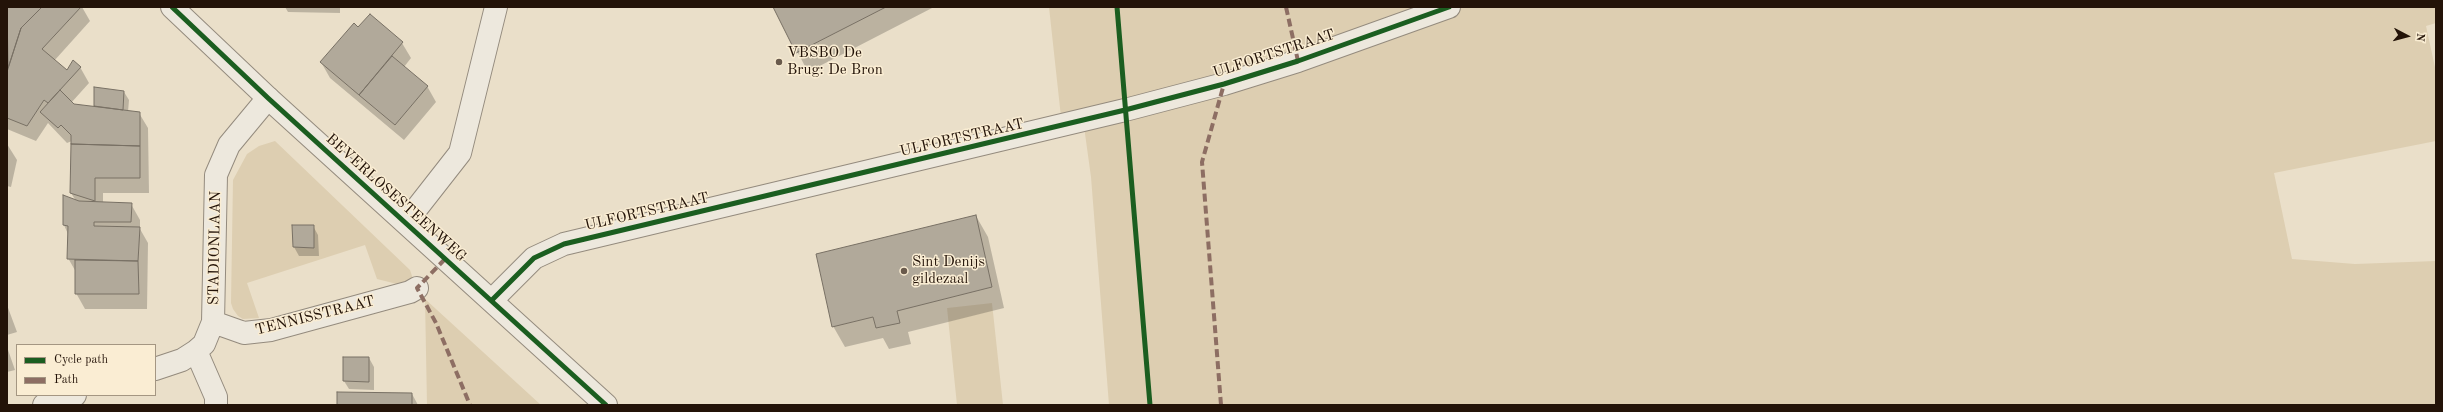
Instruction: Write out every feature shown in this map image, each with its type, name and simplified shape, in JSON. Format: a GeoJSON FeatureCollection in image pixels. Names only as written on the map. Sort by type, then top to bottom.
{"type":"FeatureCollection","features":[{"type":"Feature","properties":{"kind":"street","name":"BEVERLOSESTEENWEG"},"geometry":{"type":"LineString","coordinates":[[172,7],[268,98],[606,405]]}},
{"type":"Feature","properties":{"kind":"street","name":"BEVERLOSESTEENWEG"},"geometry":{"type":"LineString","coordinates":[[406,222],[460,153],[496,7]]}},
{"type":"Feature","properties":{"kind":"street","name":"ULFORTSTRAAT"},"geometry":{"type":"LineString","coordinates":[[492,300],[534,258],[564,244],[1126,110],[1298,61],[1449,7]]}},
{"type":"Feature","properties":{"kind":"street","name":"STADIONLAAN"},"geometry":{"type":"LineString","coordinates":[[196,351],[204,344],[213,322],[216,175],[229,145],[268,98]]}},
{"type":"Feature","properties":{"kind":"street","name":"TENNISSTRAAT"},"geometry":{"type":"LineString","coordinates":[[213,322],[244,333],[271,330],[410,292],[417,288]]}},
{"type":"Feature","properties":{"kind":"street"},"geometry":{"type":"LineString","coordinates":[[156,369],[182,360],[196,351],[216,397],[216,405]]}},
{"type":"Feature","properties":{"kind":"street"},"geometry":{"type":"LineString","coordinates":[[44,405],[72,396]]}},
{"type":"Feature","properties":{"kind":"shaded area"},"geometry":{"type":"Polygon","coordinates":[[[1049,7],[2436,7],[2436,23],[2426,26],[2436,72],[2436,141],[2274,173],[2292,259],[2355,264],[2436,261],[2436,405],[1109,405],[1091,177],[1082,112],[1061,117],[1049,7]]]}},
{"type":"Feature","properties":{"kind":"shaded area"},"geometry":{"type":"Polygon","coordinates":[[[275,141],[410,270],[413,279],[405,286],[377,279],[365,245],[247,283],[259,318],[243,319],[238,316],[231,303],[233,180],[247,154],[259,146],[275,141]]]}},
{"type":"Feature","properties":{"kind":"shaded area"},"geometry":{"type":"Polygon","coordinates":[[[425,299],[541,405],[427,405],[425,299]]]}},
{"type":"Feature","properties":{"kind":"shaded area"},"geometry":{"type":"Polygon","coordinates":[[[992,303],[1003,405],[957,405],[947,308],[992,303]]]}},
{"type":"Feature","properties":{"kind":"building"},"geometry":{"type":"Polygon","coordinates":[[[7,7],[42,7],[21,28],[8,68],[7,7]]]}},
{"type":"Feature","properties":{"kind":"building"},"geometry":{"type":"Polygon","coordinates":[[[42,7],[81,7],[42,49],[67,70],[73,60],[81,67],[48,103],[44,100],[27,126],[7,118],[7,72],[21,28],[42,7]]]}},
{"type":"Feature","properties":{"kind":"building"},"geometry":{"type":"Polygon","coordinates":[[[773,7],[886,7],[796,53],[773,7]]]}},
{"type":"Feature","properties":{"kind":"building"},"geometry":{"type":"Polygon","coordinates":[[[370,14],[403,42],[359,95],[320,62],[354,23],[358,27],[370,14]]]}},
{"type":"Feature","properties":{"kind":"building"},"geometry":{"type":"Polygon","coordinates":[[[392,56],[428,86],[395,125],[359,95],[392,56]]]}},
{"type":"Feature","properties":{"kind":"building"},"geometry":{"type":"Polygon","coordinates":[[[94,87],[124,91],[123,110],[94,106],[94,87]]]}},
{"type":"Feature","properties":{"kind":"building"},"geometry":{"type":"Polygon","coordinates":[[[60,90],[74,104],[140,112],[140,146],[71,144],[71,135],[61,125],[58,128],[40,112],[60,90]]]}},
{"type":"Feature","properties":{"kind":"building"},"geometry":{"type":"Polygon","coordinates":[[[71,144],[140,146],[140,178],[95,178],[95,201],[70,193],[71,144]]]}},
{"type":"Feature","properties":{"kind":"building"},"geometry":{"type":"Polygon","coordinates":[[[63,195],[79,201],[132,203],[131,222],[94,222],[94,226],[140,227],[138,261],[67,259],[68,226],[63,225],[63,195]]]}},
{"type":"Feature","properties":{"kind":"building","name":"Sint Denijs gildezaal"},"geometry":{"type":"Polygon","coordinates":[[[976,215],[992,287],[897,311],[900,323],[876,328],[873,317],[832,327],[816,254],[976,215]]]}},
{"type":"Feature","properties":{"kind":"building"},"geometry":{"type":"Polygon","coordinates":[[[292,225],[314,225],[314,248],[293,247],[292,225]]]}},
{"type":"Feature","properties":{"kind":"building"},"geometry":{"type":"Polygon","coordinates":[[[75,260],[138,261],[139,294],[75,294],[75,260]]]}},
{"type":"Feature","properties":{"kind":"building"},"geometry":{"type":"Polygon","coordinates":[[[343,357],[369,357],[369,382],[343,381],[343,357]]]}},
{"type":"Feature","properties":{"kind":"building"},"geometry":{"type":"Polygon","coordinates":[[[337,392],[412,393],[412,405],[337,405],[337,392]]]}},
{"type":"Feature","properties":{"kind":"marked path"},"geometry":{"type":"LineString","coordinates":[[1286,7],[1298,61]]}},
{"type":"Feature","properties":{"kind":"marked path"},"geometry":{"type":"LineString","coordinates":[[1221,405],[1202,162],[1224,84]]}},
{"type":"Feature","properties":{"kind":"marked path"},"geometry":{"type":"LineString","coordinates":[[445,259],[417,288],[436,323],[470,405]]}},
{"type":"Feature","properties":{"kind":"cycle path"},"geometry":{"type":"LineString","coordinates":[[172,7],[268,98],[606,405]]}},
{"type":"Feature","properties":{"kind":"cycle path"},"geometry":{"type":"LineString","coordinates":[[1117,7],[1150,405]]}},
{"type":"Feature","properties":{"kind":"cycle path"},"geometry":{"type":"LineString","coordinates":[[492,300],[534,258],[564,244],[1125,110],[1224,84],[1298,61],[1449,7]]}},
{"type":"Feature","properties":{"kind":"place","name":"VBSBO De Brug: De Bron"},"geometry":{"type":"Point","coordinates":[779,62]}},
{"type":"Feature","properties":{"kind":"place","name":"Sint Denijs gildezaal"},"geometry":{"type":"Point","coordinates":[904,271]}}]}
